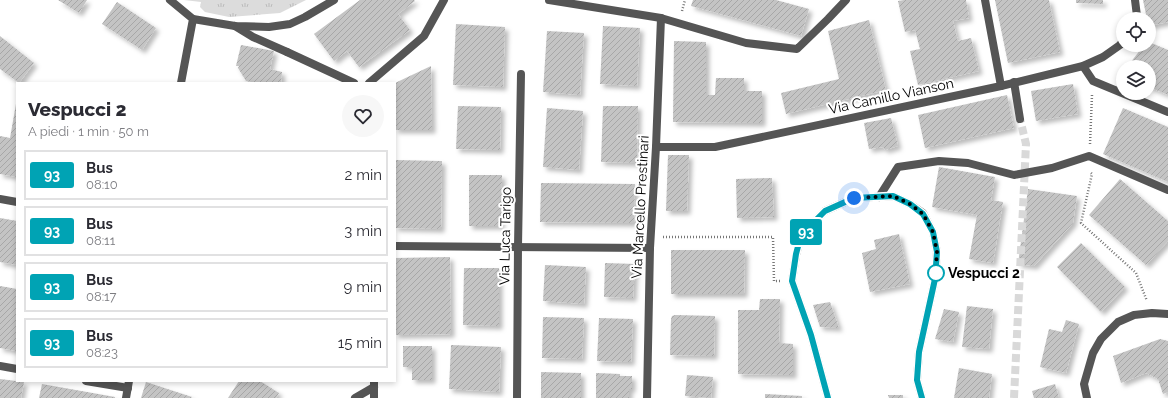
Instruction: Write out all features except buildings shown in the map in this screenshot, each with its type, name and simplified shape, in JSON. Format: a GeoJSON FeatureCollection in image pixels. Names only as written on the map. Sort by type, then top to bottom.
{"type":"FeatureCollection","features":[{"type":"Feature","properties":{"kind":"street"},"geometry":{"type":"LineString","coordinates":[[170,0],[193,20],[235,26],[269,27],[290,24],[334,0]]}},
{"type":"Feature","properties":{"kind":"street"},"geometry":{"type":"LineString","coordinates":[[370,82],[424,36],[444,0]]}},
{"type":"Feature","properties":{"kind":"street"},"geometry":{"type":"LineString","coordinates":[[549,0],[661,18],[746,43],[797,48],[846,0]]}},
{"type":"Feature","properties":{"kind":"street"},"geometry":{"type":"LineString","coordinates":[[985,0],[1001,86]]}},
{"type":"Feature","properties":{"kind":"street"},"geometry":{"type":"LineString","coordinates":[[1135,0],[1136,12]]}},
{"type":"Feature","properties":{"kind":"street","name":"Via Marcello Prestinari"},"geometry":{"type":"LineString","coordinates":[[647,398],[650,248],[661,18]]}},
{"type":"Feature","properties":{"kind":"street"},"geometry":{"type":"LineString","coordinates":[[181,82],[193,20]]}},
{"type":"Feature","properties":{"kind":"street"},"geometry":{"type":"LineString","coordinates":[[235,26],[253,37],[352,82]]}},
{"type":"Feature","properties":{"kind":"street","name":"Via Camillo Vianson"},"geometry":{"type":"LineString","coordinates":[[656,147],[715,148],[1001,86],[1083,66],[1103,58],[1116,48]]}},
{"type":"Feature","properties":{"kind":"street"},"geometry":{"type":"LineString","coordinates":[[1083,66],[1093,81],[1168,112]]}},
{"type":"Feature","properties":{"kind":"street","name":"Via Luca Tarigo"},"geometry":{"type":"LineString","coordinates":[[517,398],[518,246],[522,74]]}},
{"type":"Feature","properties":{"kind":"street"},"geometry":{"type":"LineString","coordinates":[[1014,82],[1020,119]]}},
{"type":"Feature","properties":{"kind":"street"},"geometry":{"type":"LineString","coordinates":[[879,197],[898,167],[940,161],[968,162],[1014,175],[1052,168],[1089,156],[1168,190]]}},
{"type":"Feature","properties":{"kind":"street"},"geometry":{"type":"LineString","coordinates":[[828,398],[811,335],[792,281],[800,239],[825,211],[854,198],[893,196],[910,204],[923,214],[933,232],[937,252],[935,279],[919,352],[917,380],[922,398]]}},
{"type":"Feature","properties":{"kind":"street"},"geometry":{"type":"LineString","coordinates":[[0,199],[16,202]]}},
{"type":"Feature","properties":{"kind":"street"},"geometry":{"type":"LineString","coordinates":[[396,246],[650,248]]}},
{"type":"Feature","properties":{"kind":"street"},"geometry":{"type":"LineString","coordinates":[[1087,398],[1084,384],[1093,353],[1101,339],[1118,322],[1134,315],[1152,312],[1168,314]]}},
{"type":"Feature","properties":{"kind":"street"},"geometry":{"type":"LineString","coordinates":[[0,366],[16,369]]}},
{"type":"Feature","properties":{"kind":"street"},"geometry":{"type":"LineString","coordinates":[[100,382],[128,384],[126,398]]}},
{"type":"Feature","properties":{"kind":"street"},"geometry":{"type":"LineString","coordinates":[[355,398],[374,384]]}},
{"type":"Feature","properties":{"kind":"street"},"geometry":{"type":"LineString","coordinates":[[374,384],[374,398]]}},
{"type":"Feature","properties":{"kind":"path"},"geometry":{"type":"LineString","coordinates":[[1089,156],[1093,81]]}},
{"type":"Feature","properties":{"kind":"path"},"geometry":{"type":"LineString","coordinates":[[1072,162],[1092,174],[1081,223],[1136,273],[1152,312]]}},
{"type":"Feature","properties":{"kind":"path"},"geometry":{"type":"LineString","coordinates":[[651,238],[773,237],[774,281],[792,281]]}},
{"type":"Feature","properties":{"kind":"green space"},"geometry":{"type":"Polygon","coordinates":[[[184,0],[306,0],[280,13],[229,17],[205,12],[200,7],[201,2],[184,0]]]}},
{"type":"Feature","properties":{"kind":"tunnel"},"geometry":{"type":"LineString","coordinates":[[1014,398],[1026,144],[1020,119]]}},
{"type":"Feature","properties":{"kind":"bus line","name":"93"},"geometry":{"type":"LineString","coordinates":[[828,398],[811,335],[792,281],[800,239],[825,211],[854,198],[893,196],[910,204],[923,214],[933,232],[937,252],[935,279],[919,352],[917,380],[922,398]]}},
{"type":"Feature","properties":{"kind":"place","name":"Vespucci 2"},"geometry":{"type":"Point","coordinates":[936,273]}},
{"type":"Feature","properties":{"kind":"route"},"geometry":{"type":"LineString","coordinates":[[854,198],[893,196],[910,204],[923,214],[933,232],[937,252],[935,279],[936,273]]}}]}
